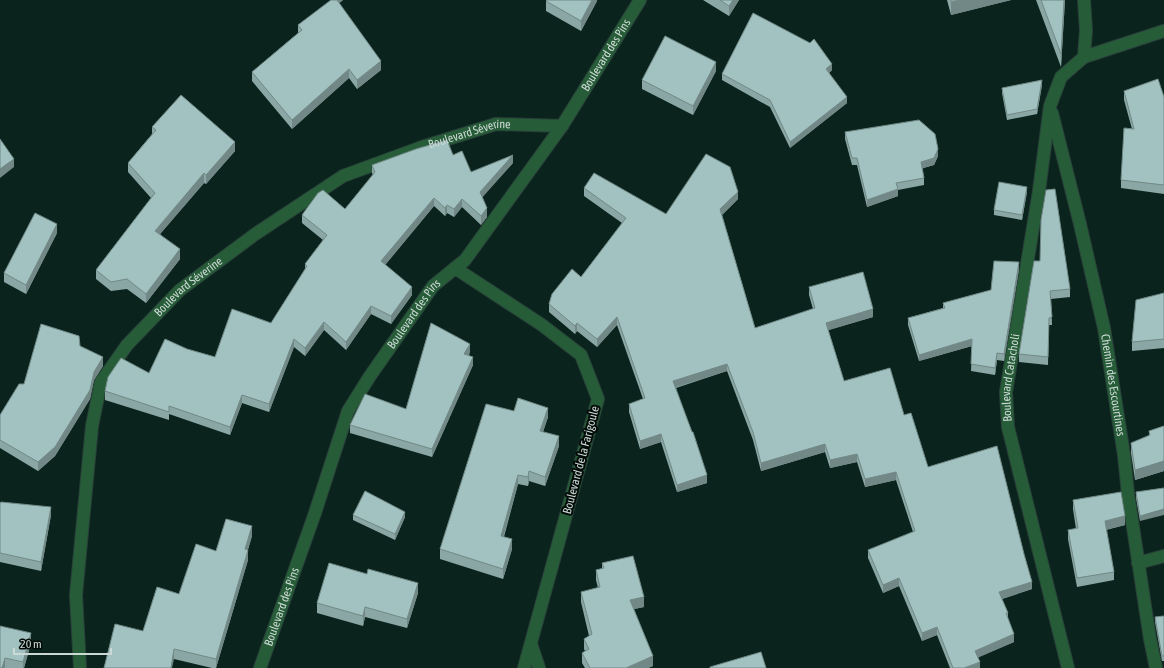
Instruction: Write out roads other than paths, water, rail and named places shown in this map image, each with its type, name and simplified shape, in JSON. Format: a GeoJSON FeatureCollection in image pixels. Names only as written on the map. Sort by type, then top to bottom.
{"type":"FeatureCollection","features":[{"type":"Feature","properties":{"kind":"street","name":"Boulevard des Pins"},"geometry":{"type":"LineString","coordinates":[[260,668],[315,513],[348,411],[370,376],[433,286],[465,260],[562,126],[640,0]]}},
{"type":"Feature","properties":{"kind":"street"},"geometry":{"type":"LineString","coordinates":[[1084,0],[1086,30],[1084,57],[1164,31]]}},
{"type":"Feature","properties":{"kind":"street","name":"Boulevard Catacholi"},"geometry":{"type":"LineString","coordinates":[[1068,668],[1008,427],[1006,392],[1039,191],[1050,106],[1061,77],[1084,57]]}},
{"type":"Feature","properties":{"kind":"street","name":"Chemin des Escourtines"},"geometry":{"type":"LineString","coordinates":[[1050,106],[1080,224],[1104,328],[1124,456],[1138,563],[1156,668]]}},
{"type":"Feature","properties":{"kind":"street","name":"Boulevard Séverine"},"geometry":{"type":"LineString","coordinates":[[80,668],[76,595],[92,426],[101,382],[127,345],[180,290],[254,235],[343,176],[422,146],[496,124],[562,126]]}},
{"type":"Feature","properties":{"kind":"street","name":"Boulevard de la Farigoule"},"geometry":{"type":"LineString","coordinates":[[455,268],[542,325],[581,355],[598,399],[524,668]]}},
{"type":"Feature","properties":{"kind":"street"},"geometry":{"type":"LineString","coordinates":[[1138,563],[1164,556]]}},
{"type":"Feature","properties":{"kind":"street"},"geometry":{"type":"LineString","coordinates":[[531,644],[539,668]]}}]}
